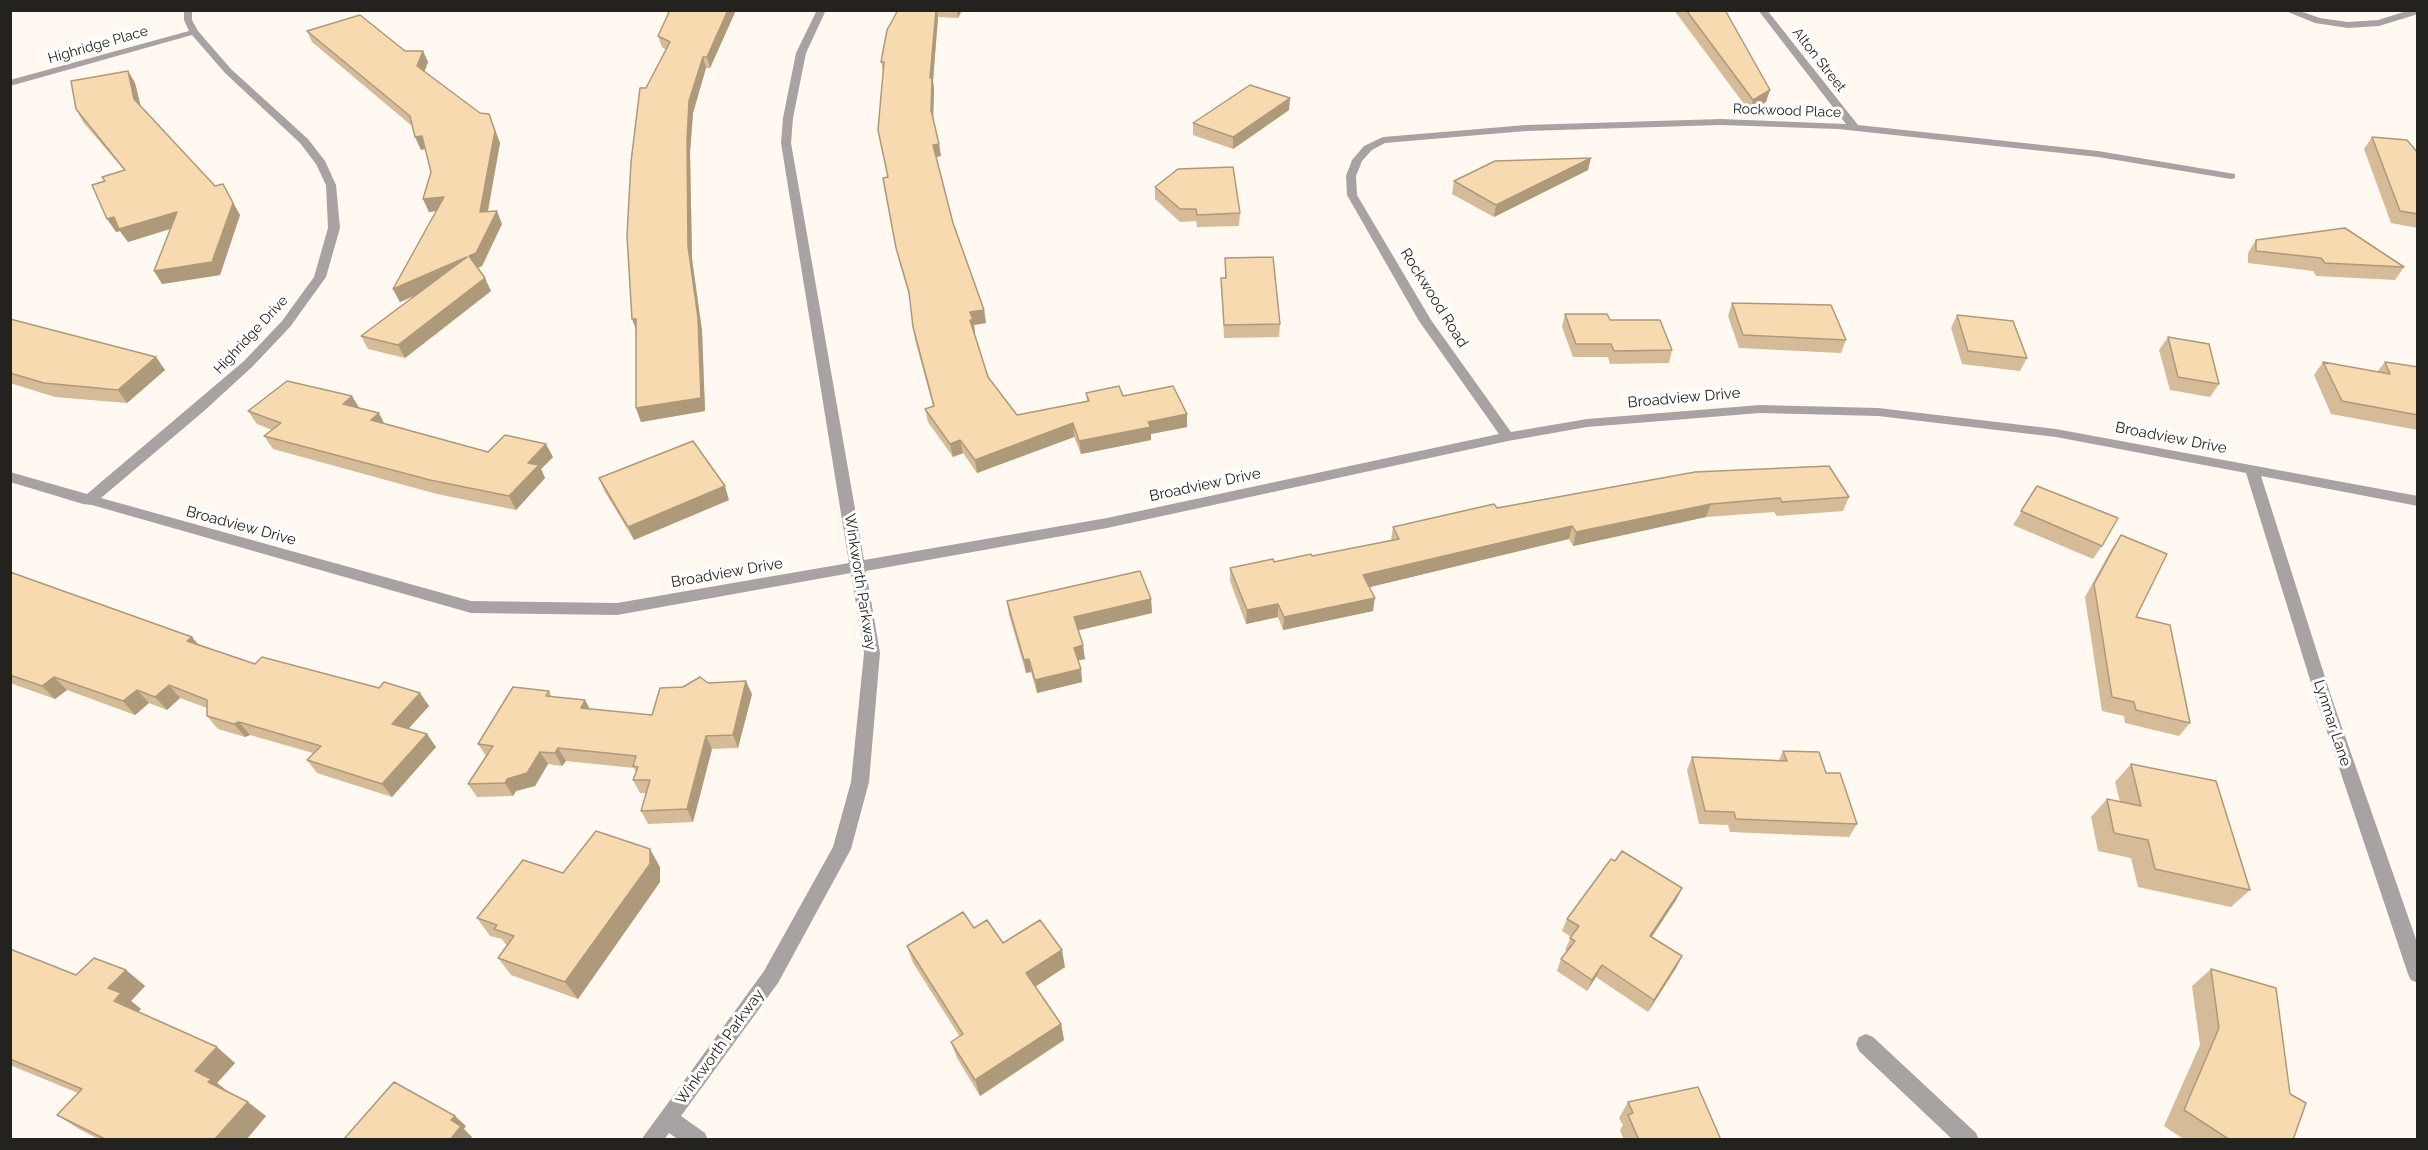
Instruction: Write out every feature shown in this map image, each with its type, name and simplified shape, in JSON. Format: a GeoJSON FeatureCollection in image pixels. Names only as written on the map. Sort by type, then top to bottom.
{"type":"FeatureCollection","features":[{"type":"Feature","properties":{"kind":"street","name":"Highridge Drive"},"geometry":{"type":"LineString","coordinates":[[88,501],[200,408],[248,364],[286,324],[320,277],[334,228],[331,185],[321,163],[304,141],[228,71],[194,32],[188,20],[188,10]]}},
{"type":"Feature","properties":{"kind":"street","name":"Winkworth Parkway"},"geometry":{"type":"LineString","coordinates":[[651,1140],[771,977],[842,849],[860,782],[872,653],[786,143],[788,118],[801,53],[822,10]]}},
{"type":"Feature","properties":{"kind":"street","name":"Alton Street"},"geometry":{"type":"LineString","coordinates":[[1762,10],[1854,127]]}},
{"type":"Feature","properties":{"kind":"street"},"geometry":{"type":"LineString","coordinates":[[2287,10],[2318,21],[2348,25],[2379,23],[2418,11]]}},
{"type":"Feature","properties":{"kind":"street","name":"Highridge Place"},"geometry":{"type":"LineString","coordinates":[[10,83],[194,32]]}},
{"type":"Feature","properties":{"kind":"street","name":"Rockwood Place"},"geometry":{"type":"LineString","coordinates":[[1353,169],[1357,160],[1368,148],[1383,140],[1526,128],[1720,122],[1854,127],[2098,154],[2231,176]]}},
{"type":"Feature","properties":{"kind":"street","name":"Rockwood Road"},"geometry":{"type":"LineString","coordinates":[[1353,169],[1350,176],[1352,195],[1357,205],[1425,321],[1508,437]]}},
{"type":"Feature","properties":{"kind":"street","name":"Broadview Drive"},"geometry":{"type":"LineString","coordinates":[[10,477],[88,501],[471,607],[617,609],[1107,523],[1508,437],[1587,423],[1760,409],[1878,412],[2056,432],[2418,501]]}},
{"type":"Feature","properties":{"kind":"street","name":"Lynmar Lane"},"geometry":{"type":"LineString","coordinates":[[2252,470],[2323,696],[2418,974]]}},
{"type":"Feature","properties":{"kind":"street"},"geometry":{"type":"LineString","coordinates":[[1866,1044],[1969,1140]]}},
{"type":"Feature","properties":{"kind":"street"},"geometry":{"type":"LineString","coordinates":[[668,1119],[698,1140]]}},
{"type":"Feature","properties":{"kind":"building"},"geometry":{"type":"Polygon","coordinates":[[[670,10],[728,10],[707,57],[703,57],[689,101],[688,246],[698,318],[701,398],[636,408],[636,319],[632,319],[627,236],[631,162],[640,88],[646,88],[670,42],[658,36],[670,10]]]}},
{"type":"Feature","properties":{"kind":"building"},"geometry":{"type":"Polygon","coordinates":[[[898,10],[936,10],[930,78],[932,78],[931,110],[939,144],[933,145],[953,223],[984,310],[970,312],[973,320],[970,320],[988,377],[1017,415],[1089,401],[1086,393],[1119,386],[1123,396],[1173,386],[1187,414],[1148,422],[1151,427],[1079,441],[1073,423],[975,460],[960,440],[950,444],[925,409],[934,406],[913,327],[909,292],[896,248],[883,178],[888,177],[878,130],[884,62],[881,62],[887,30],[898,10]]]}},
{"type":"Feature","properties":{"kind":"building"},"geometry":{"type":"Polygon","coordinates":[[[1686,10],[1725,10],[1770,90],[1753,100],[1686,10]]]}},
{"type":"Feature","properties":{"kind":"building"},"geometry":{"type":"Polygon","coordinates":[[[360,15],[405,51],[423,51],[417,66],[480,113],[489,114],[495,131],[480,212],[497,211],[476,253],[469,256],[485,278],[398,345],[361,336],[467,257],[393,289],[444,197],[423,199],[431,172],[422,136],[415,137],[410,116],[307,31],[360,15]]]}},
{"type":"Feature","properties":{"kind":"building"},"geometry":{"type":"Polygon","coordinates":[[[128,71],[134,99],[215,186],[223,184],[233,203],[212,262],[154,271],[177,212],[119,229],[114,217],[107,219],[92,185],[105,181],[102,177],[125,170],[76,109],[71,81],[128,71]]]}},
{"type":"Feature","properties":{"kind":"building"},"geometry":{"type":"Polygon","coordinates":[[[1250,85],[1290,98],[1233,137],[1193,123],[1250,85]]]}},
{"type":"Feature","properties":{"kind":"building"},"geometry":{"type":"Polygon","coordinates":[[[2372,137],[2407,140],[2418,153],[2418,214],[2400,211],[2372,137]]]}},
{"type":"Feature","properties":{"kind":"building"},"geometry":{"type":"Polygon","coordinates":[[[1591,158],[1496,205],[1454,181],[1495,161],[1591,158]]]}},
{"type":"Feature","properties":{"kind":"building"},"geometry":{"type":"Polygon","coordinates":[[[1233,167],[1240,213],[1197,215],[1196,209],[1180,209],[1155,187],[1178,169],[1233,167]]]}},
{"type":"Feature","properties":{"kind":"building"},"geometry":{"type":"Polygon","coordinates":[[[2345,228],[2404,267],[2325,263],[2321,258],[2256,251],[2256,240],[2345,228]]]}},
{"type":"Feature","properties":{"kind":"building"},"geometry":{"type":"Polygon","coordinates":[[[1273,257],[1280,324],[1224,325],[1221,278],[1226,278],[1225,258],[1273,257]]]}},
{"type":"Feature","properties":{"kind":"building"},"geometry":{"type":"Polygon","coordinates":[[[1732,303],[1831,305],[1846,340],[1743,335],[1732,303]]]}},
{"type":"Feature","properties":{"kind":"building"},"geometry":{"type":"Polygon","coordinates":[[[1565,314],[1607,314],[1610,320],[1660,320],[1672,350],[1614,351],[1611,344],[1576,344],[1565,314]]]}},
{"type":"Feature","properties":{"kind":"building"},"geometry":{"type":"Polygon","coordinates":[[[1957,315],[2013,321],[2027,358],[1968,351],[1957,315]]]}},
{"type":"Feature","properties":{"kind":"building"},"geometry":{"type":"Polygon","coordinates":[[[10,319],[156,357],[118,390],[44,383],[10,373],[10,319]]]}},
{"type":"Feature","properties":{"kind":"building"},"geometry":{"type":"Polygon","coordinates":[[[2168,337],[2209,344],[2219,384],[2178,377],[2168,337]]]}},
{"type":"Feature","properties":{"kind":"building"},"geometry":{"type":"Polygon","coordinates":[[[2323,362],[2390,374],[2385,362],[2418,367],[2418,415],[2342,401],[2323,362]]]}},
{"type":"Feature","properties":{"kind":"building"},"geometry":{"type":"Polygon","coordinates":[[[287,381],[352,396],[343,404],[379,413],[371,420],[488,452],[505,435],[546,444],[528,463],[539,465],[509,496],[430,480],[264,436],[281,423],[248,411],[287,381]]]}},
{"type":"Feature","properties":{"kind":"building"},"geometry":{"type":"Polygon","coordinates":[[[693,441],[725,486],[628,527],[599,478],[693,441]]]}},
{"type":"Feature","properties":{"kind":"building"},"geometry":{"type":"Polygon","coordinates":[[[1829,466],[1849,497],[1782,502],[1780,498],[1711,504],[1576,532],[1572,526],[1363,575],[1375,598],[1284,617],[1278,604],[1247,610],[1230,568],[1273,559],[1274,562],[1311,554],[1312,556],[1399,539],[1393,527],[1494,504],[1497,508],[1695,472],[1829,466]]]}},
{"type":"Feature","properties":{"kind":"building"},"geometry":{"type":"Polygon","coordinates":[[[2037,486],[2118,518],[2102,546],[2021,511],[2037,486]]]}},
{"type":"Feature","properties":{"kind":"building"},"geometry":{"type":"Polygon","coordinates":[[[2121,535],[2167,554],[2136,617],[2170,625],[2190,723],[2136,710],[2134,702],[2112,697],[2094,584],[2121,535]]]}},
{"type":"Feature","properties":{"kind":"building"},"geometry":{"type":"Polygon","coordinates":[[[1140,571],[1151,599],[1074,617],[1083,645],[1074,648],[1081,669],[1035,680],[1029,659],[1024,660],[1007,601],[1140,571]]]}},
{"type":"Feature","properties":{"kind":"building"},"geometry":{"type":"Polygon","coordinates":[[[10,572],[192,637],[187,641],[255,664],[262,657],[379,688],[384,682],[420,693],[392,724],[427,734],[382,784],[307,760],[321,746],[239,722],[234,724],[207,716],[207,700],[169,685],[155,697],[137,690],[123,701],[54,677],[42,686],[10,675],[10,572]]]}},
{"type":"Feature","properties":{"kind":"building"},"geometry":{"type":"Polygon","coordinates":[[[700,677],[708,683],[746,681],[733,735],[706,736],[687,809],[641,811],[650,780],[633,780],[638,767],[633,766],[636,756],[558,748],[555,753],[540,752],[527,773],[507,779],[505,783],[468,784],[493,746],[478,744],[513,687],[549,691],[546,696],[585,700],[581,708],[652,715],[660,688],[683,687],[700,677]]]}},
{"type":"Feature","properties":{"kind":"building"},"geometry":{"type":"Polygon","coordinates":[[[1783,751],[1819,752],[1826,773],[1840,773],[1857,824],[1736,819],[1734,812],[1705,811],[1692,757],[1787,761],[1783,751]]]}},
{"type":"Feature","properties":{"kind":"building"},"geometry":{"type":"Polygon","coordinates":[[[2131,764],[2216,781],[2250,890],[2155,869],[2148,840],[2114,833],[2107,799],[2141,806],[2131,764]]]}},
{"type":"Feature","properties":{"kind":"building"},"geometry":{"type":"Polygon","coordinates":[[[596,831],[650,849],[650,864],[565,982],[498,958],[514,936],[494,929],[497,925],[477,918],[523,860],[563,873],[596,831]]]}},
{"type":"Feature","properties":{"kind":"building"},"geometry":{"type":"Polygon","coordinates":[[[1622,851],[1682,888],[1650,936],[1682,956],[1654,1000],[1602,965],[1592,980],[1561,959],[1575,941],[1570,938],[1579,926],[1567,919],[1611,859],[1615,861],[1622,851]]]}},
{"type":"Feature","properties":{"kind":"building"},"geometry":{"type":"Polygon","coordinates":[[[963,912],[974,928],[987,920],[1003,943],[1040,920],[1062,950],[1026,973],[1061,1024],[975,1080],[951,1042],[963,1034],[907,946],[963,912]]]}},
{"type":"Feature","properties":{"kind":"building"},"geometry":{"type":"Polygon","coordinates":[[[10,949],[76,975],[94,958],[126,970],[108,988],[121,993],[114,1001],[217,1047],[195,1071],[211,1079],[208,1082],[248,1102],[214,1140],[107,1140],[57,1115],[82,1089],[10,1059],[10,949]]]}},
{"type":"Feature","properties":{"kind":"building"},"geometry":{"type":"Polygon","coordinates":[[[2211,969],[2276,988],[2290,1094],[2306,1103],[2293,1140],[2230,1140],[2184,1110],[2219,1028],[2211,969]]]}},
{"type":"Feature","properties":{"kind":"building"},"geometry":{"type":"Polygon","coordinates":[[[394,1082],[455,1116],[451,1120],[461,1126],[450,1140],[343,1140],[394,1082]]]}},
{"type":"Feature","properties":{"kind":"building"},"geometry":{"type":"Polygon","coordinates":[[[1698,1087],[1721,1140],[1639,1140],[1628,1115],[1633,1113],[1628,1102],[1698,1087]]]}}]}
